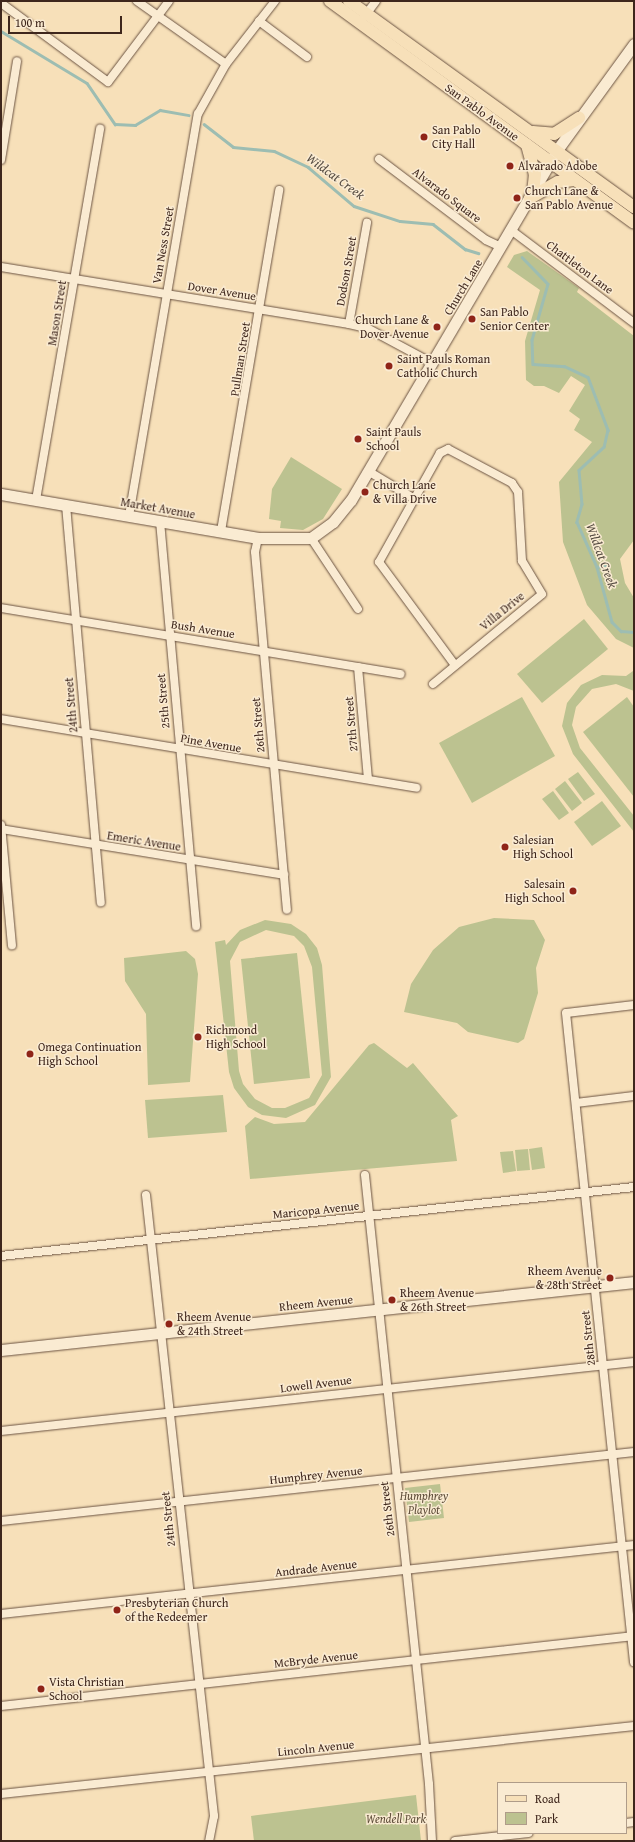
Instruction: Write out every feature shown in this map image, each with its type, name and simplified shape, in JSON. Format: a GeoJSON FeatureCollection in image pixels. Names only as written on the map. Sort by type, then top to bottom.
{"type":"FeatureCollection","features":[{"type":"Feature","properties":{"kind":"main road","name":"San Pablo Avenue"},"geometry":{"type":"LineString","coordinates":[[330,1],[364,18],[491,104],[557,150],[634,207]]}},
{"type":"Feature","properties":{"kind":"main road","name":"San Pablo Avenue"},"geometry":{"type":"LineString","coordinates":[[349,1],[364,18],[445,86],[634,223]]}},
{"type":"Feature","properties":{"kind":"main road"},"geometry":{"type":"LineString","coordinates":[[445,86],[452,85],[480,104],[491,104]]}},
{"type":"Feature","properties":{"kind":"main road"},"geometry":{"type":"LineString","coordinates":[[530,131],[554,134],[579,118]]}},
{"type":"Feature","properties":{"kind":"main road"},"geometry":{"type":"LineString","coordinates":[[527,145],[535,174],[532,195]]}},
{"type":"Feature","properties":{"kind":"main road"},"geometry":{"type":"LineString","coordinates":[[532,195],[558,182],[574,180]]}},
{"type":"Feature","properties":{"kind":"street"},"geometry":{"type":"LineString","coordinates":[[136,1],[226,64]]}},
{"type":"Feature","properties":{"kind":"street"},"geometry":{"type":"LineString","coordinates":[[1,3],[108,82],[169,1]]}},
{"type":"Feature","properties":{"kind":"street","name":"Van Ness Street"},"geometry":{"type":"LineString","coordinates":[[129,516],[198,114],[226,64],[275,1]]}},
{"type":"Feature","properties":{"kind":"street"},"geometry":{"type":"LineString","coordinates":[[364,18],[376,1]]}},
{"type":"Feature","properties":{"kind":"street"},"geometry":{"type":"LineString","coordinates":[[259,22],[307,57]]}},
{"type":"Feature","properties":{"kind":"street","name":"Church Lane"},"geometry":{"type":"LineString","coordinates":[[311,538],[333,522],[368,471],[502,247],[557,150],[634,44]]}},
{"type":"Feature","properties":{"kind":"street"},"geometry":{"type":"LineString","coordinates":[[1,160],[18,61]]}},
{"type":"Feature","properties":{"kind":"street","name":"Mason Street"},"geometry":{"type":"LineString","coordinates":[[36,500],[100,128]]}},
{"type":"Feature","properties":{"kind":"street","name":"Alvarado Square"},"geometry":{"type":"LineString","coordinates":[[379,159],[486,240],[502,247]]}},
{"type":"Feature","properties":{"kind":"street","name":"Pullman Street"},"geometry":{"type":"LineString","coordinates":[[221,531],[260,309],[279,190]]}},
{"type":"Feature","properties":{"kind":"street","name":"Dodson Street"},"geometry":{"type":"LineString","coordinates":[[349,324],[367,223]]}},
{"type":"Feature","properties":{"kind":"street","name":"Chattleton Lane"},"geometry":{"type":"LineString","coordinates":[[512,230],[634,323]]}},
{"type":"Feature","properties":{"kind":"street","name":"Dover Avenue"},"geometry":{"type":"LineString","coordinates":[[1,267],[349,324],[366,328],[432,363]]}},
{"type":"Feature","properties":{"kind":"street","name":"Villa Drive"},"geometry":{"type":"LineString","coordinates":[[448,448],[512,483],[518,492],[522,561],[542,594],[455,664],[379,562],[413,498],[440,453],[448,448]]}},
{"type":"Feature","properties":{"kind":"street"},"geometry":{"type":"LineString","coordinates":[[368,471],[413,498]]}},
{"type":"Feature","properties":{"kind":"street","name":"Market Avenue"},"geometry":{"type":"LineString","coordinates":[[1,494],[258,538],[311,538]]}},
{"type":"Feature","properties":{"kind":"street","name":"24th Street"},"geometry":{"type":"LineString","coordinates":[[66,505],[101,902]]}},
{"type":"Feature","properties":{"kind":"street","name":"25th Street"},"geometry":{"type":"LineString","coordinates":[[160,521],[169,636],[196,926]]}},
{"type":"Feature","properties":{"kind":"street","name":"26th Street"},"geometry":{"type":"LineString","coordinates":[[258,538],[255,552],[287,910]]}},
{"type":"Feature","properties":{"kind":"street"},"geometry":{"type":"LineString","coordinates":[[311,538],[358,609]]}},
{"type":"Feature","properties":{"kind":"street","name":"Bush Avenue"},"geometry":{"type":"LineString","coordinates":[[1,608],[401,674]]}},
{"type":"Feature","properties":{"kind":"street"},"geometry":{"type":"LineString","coordinates":[[433,684],[455,664]]}},
{"type":"Feature","properties":{"kind":"street","name":"27th Street"},"geometry":{"type":"LineString","coordinates":[[358,667],[368,779]]}},
{"type":"Feature","properties":{"kind":"street","name":"Pine Avenue"},"geometry":{"type":"LineString","coordinates":[[1,719],[274,766],[368,779],[416,788]]}},
{"type":"Feature","properties":{"kind":"street"},"geometry":{"type":"LineString","coordinates":[[1,825],[12,945]]}},
{"type":"Feature","properties":{"kind":"street","name":"Emeric Avenue"},"geometry":{"type":"LineString","coordinates":[[1,830],[284,875]]}},
{"type":"Feature","properties":{"kind":"street","name":"28th Street"},"geometry":{"type":"LineString","coordinates":[[634,1005],[566,1012],[612,1455],[633,1636],[634,1662]]}},
{"type":"Feature","properties":{"kind":"street"},"geometry":{"type":"LineString","coordinates":[[576,1103],[634,1096]]}},
{"type":"Feature","properties":{"kind":"street","name":"26th Street"},"geometry":{"type":"LineString","coordinates":[[365,1175],[380,1310],[395,1478],[425,1748],[432,1841]]}},
{"type":"Feature","properties":{"kind":"street","name":"Maricopa Avenue"},"geometry":{"type":"LineString","coordinates":[[1,1256],[634,1187]]}},
{"type":"Feature","properties":{"kind":"street","name":"24th Street"},"geometry":{"type":"LineString","coordinates":[[146,1195],[162,1333],[178,1502],[214,1816],[209,1841]]}},
{"type":"Feature","properties":{"kind":"street","name":"Rheem Avenue"},"geometry":{"type":"LineString","coordinates":[[1,1350],[634,1282]]}},
{"type":"Feature","properties":{"kind":"street","name":"Lowell Avenue"},"geometry":{"type":"LineString","coordinates":[[1,1431],[634,1362]]}},
{"type":"Feature","properties":{"kind":"street","name":"Humphrey Avenue"},"geometry":{"type":"LineString","coordinates":[[1,1521],[634,1452]]}},
{"type":"Feature","properties":{"kind":"street","name":"Andrade Avenue"},"geometry":{"type":"LineString","coordinates":[[1,1614],[634,1545]]}},
{"type":"Feature","properties":{"kind":"street","name":"McBryde Avenue"},"geometry":{"type":"LineString","coordinates":[[1,1706],[633,1636]]}},
{"type":"Feature","properties":{"kind":"street","name":"Lincoln Avenue"},"geometry":{"type":"LineString","coordinates":[[1,1794],[634,1726]]}},
{"type":"Feature","properties":{"kind":"street"},"geometry":{"type":"LineString","coordinates":[[455,1841],[520,1834]]}},
{"type":"Feature","properties":{"kind":"green space"},"geometry":{"type":"Polygon","coordinates":[[[527,251],[579,288],[577,292],[634,336],[634,540],[620,559],[625,583],[634,598],[634,648],[616,639],[587,605],[563,542],[559,482],[592,442],[574,430],[580,419],[569,411],[585,385],[571,376],[559,393],[544,386],[534,386],[526,380],[525,341],[540,290],[507,267],[514,255],[527,251]]]}},
{"type":"Feature","properties":{"kind":"green space"},"geometry":{"type":"Polygon","coordinates":[[[291,457],[342,489],[323,519],[303,530],[280,528],[281,521],[269,519],[272,489],[291,457]]]}},
{"type":"Feature","properties":{"kind":"green space"},"geometry":{"type":"Polygon","coordinates":[[[584,619],[608,649],[542,703],[517,674],[584,619]]]}},
{"type":"Feature","properties":{"kind":"green space"},"geometry":{"type":"Polygon","coordinates":[[[633,671],[634,691],[616,684],[592,689],[576,707],[572,725],[580,748],[634,816],[634,832],[573,754],[562,726],[567,703],[581,685],[602,675],[626,676],[633,671]]]}},
{"type":"Feature","properties":{"kind":"green space"},"geometry":{"type":"Polygon","coordinates":[[[522,697],[555,756],[472,803],[439,743],[522,697]]]}},
{"type":"Feature","properties":{"kind":"green space"},"geometry":{"type":"Polygon","coordinates":[[[627,697],[634,707],[634,797],[583,732],[627,697]]]}},
{"type":"Feature","properties":{"kind":"green space"},"geometry":{"type":"Polygon","coordinates":[[[578,772],[595,794],[584,801],[568,779],[578,772]]]}},
{"type":"Feature","properties":{"kind":"green space"},"geometry":{"type":"Polygon","coordinates":[[[565,781],[582,803],[572,811],[555,789],[565,781]]]}},
{"type":"Feature","properties":{"kind":"green space"},"geometry":{"type":"Polygon","coordinates":[[[553,791],[569,813],[559,820],[542,799],[553,791]]]}},
{"type":"Feature","properties":{"kind":"green space"},"geometry":{"type":"Polygon","coordinates":[[[602,801],[621,826],[592,846],[574,822],[602,801]]]}},
{"type":"Feature","properties":{"kind":"green space"},"geometry":{"type":"Polygon","coordinates":[[[494,918],[534,920],[545,940],[536,968],[538,993],[524,1039],[518,1043],[468,1032],[457,1023],[404,1012],[411,984],[433,950],[459,927],[494,918]]]}},
{"type":"Feature","properties":{"kind":"green space"},"geometry":{"type":"Polygon","coordinates":[[[265,920],[291,924],[306,934],[317,948],[322,965],[331,1077],[315,1105],[286,1118],[262,1115],[248,1107],[234,1088],[229,1072],[215,942],[225,940],[226,945],[240,930],[265,920]],[[266,930],[240,942],[230,961],[239,1071],[243,1084],[255,1099],[272,1108],[285,1108],[309,1098],[322,1075],[312,967],[304,946],[294,936],[266,930]]]}},
{"type":"Feature","properties":{"kind":"green space"},"geometry":{"type":"Polygon","coordinates":[[[186,951],[195,959],[198,974],[190,1082],[148,1085],[146,1014],[125,981],[124,958],[186,951]]]}},
{"type":"Feature","properties":{"kind":"green space"},"geometry":{"type":"Polygon","coordinates":[[[297,953],[310,1078],[254,1084],[241,959],[297,953]]]}},
{"type":"Feature","properties":{"kind":"green space"},"geometry":{"type":"Polygon","coordinates":[[[374,1043],[407,1068],[413,1063],[458,1116],[451,1120],[457,1161],[250,1179],[245,1126],[255,1117],[274,1124],[305,1122],[369,1045],[374,1043]]]}},
{"type":"Feature","properties":{"kind":"green space"},"geometry":{"type":"Polygon","coordinates":[[[223,1095],[227,1132],[148,1138],[145,1100],[223,1095]]]}},
{"type":"Feature","properties":{"kind":"green space"},"geometry":{"type":"Polygon","coordinates":[[[542,1147],[545,1168],[532,1170],[529,1149],[542,1147]]]}},
{"type":"Feature","properties":{"kind":"green space"},"geometry":{"type":"Polygon","coordinates":[[[528,1149],[530,1170],[517,1171],[515,1150],[528,1149]]]}},
{"type":"Feature","properties":{"kind":"green space"},"geometry":{"type":"Polygon","coordinates":[[[513,1151],[516,1171],[503,1173],[500,1152],[513,1151]]]}},
{"type":"Feature","properties":{"kind":"green space","name":"Humphrey Playlot"},"geometry":{"type":"Polygon","coordinates":[[[440,1484],[444,1518],[409,1522],[405,1488],[440,1484]]]}},
{"type":"Feature","properties":{"kind":"green space","name":"Wendell Park"},"geometry":{"type":"Polygon","coordinates":[[[416,1795],[421,1841],[254,1841],[251,1816],[416,1795]]]}},
{"type":"Feature","properties":{"kind":"waterway","name":"Wildcat Creek"},"geometry":{"type":"LineString","coordinates":[[1,31],[87,83],[115,124],[135,125],[160,110],[189,115]]}},
{"type":"Feature","properties":{"kind":"waterway","name":"Wildcat Creek"},"geometry":{"type":"LineString","coordinates":[[204,124],[233,147],[274,151],[308,167],[354,206],[400,221],[433,224],[465,249],[478,253]]}},
{"type":"Feature","properties":{"kind":"waterway","name":"Wildcat Creek"},"geometry":{"type":"LineString","coordinates":[[522,257],[548,284],[532,340],[533,364],[564,366],[588,377],[608,430],[604,447],[579,470],[582,504],[577,522],[597,567],[612,622],[621,631],[634,632]]}},
{"type":"Feature","properties":{"kind":"waterway"},"geometry":{"type":"LineString","coordinates":[[597,567],[607,565]]}},
{"type":"Feature","properties":{"kind":"place","name":"San Pablo City Hall"},"geometry":{"type":"Point","coordinates":[424,137]}},
{"type":"Feature","properties":{"kind":"place","name":"Alvarado Adobe"},"geometry":{"type":"Point","coordinates":[510,166]}},
{"type":"Feature","properties":{"kind":"place","name":"Church Lane & San Pablo Avenue"},"geometry":{"type":"Point","coordinates":[517,198]}},
{"type":"Feature","properties":{"kind":"place","name":"San Pablo Senior Center"},"geometry":{"type":"Point","coordinates":[472,319]}},
{"type":"Feature","properties":{"kind":"place","name":"Church Lane & Dover Avenue"},"geometry":{"type":"Point","coordinates":[437,327]}},
{"type":"Feature","properties":{"kind":"place","name":"Saint Pauls Roman Catholic Church"},"geometry":{"type":"Point","coordinates":[389,366]}},
{"type":"Feature","properties":{"kind":"place","name":"Saint Pauls School"},"geometry":{"type":"Point","coordinates":[358,439]}},
{"type":"Feature","properties":{"kind":"place","name":"Church Lane & Villa Drive"},"geometry":{"type":"Point","coordinates":[365,492]}},
{"type":"Feature","properties":{"kind":"place","name":"Salesian High School"},"geometry":{"type":"Point","coordinates":[505,847]}},
{"type":"Feature","properties":{"kind":"place","name":"Salesain High School"},"geometry":{"type":"Point","coordinates":[573,891]}},
{"type":"Feature","properties":{"kind":"place","name":"Richmond High School"},"geometry":{"type":"Point","coordinates":[198,1037]}},
{"type":"Feature","properties":{"kind":"place","name":"Omega Continuation High School"},"geometry":{"type":"Point","coordinates":[30,1054]}},
{"type":"Feature","properties":{"kind":"place","name":"Rheem Avenue & 28th Street"},"geometry":{"type":"Point","coordinates":[610,1278]}},
{"type":"Feature","properties":{"kind":"place","name":"Rheem Avenue & 26th Street"},"geometry":{"type":"Point","coordinates":[392,1300]}},
{"type":"Feature","properties":{"kind":"place","name":"Rheem Avenue & 24th Street"},"geometry":{"type":"Point","coordinates":[169,1324]}},
{"type":"Feature","properties":{"kind":"place","name":"Presbyterian Church of the Redeemer"},"geometry":{"type":"Point","coordinates":[117,1610]}},
{"type":"Feature","properties":{"kind":"place","name":"Vista Christian School"},"geometry":{"type":"Point","coordinates":[41,1689]}}]}
